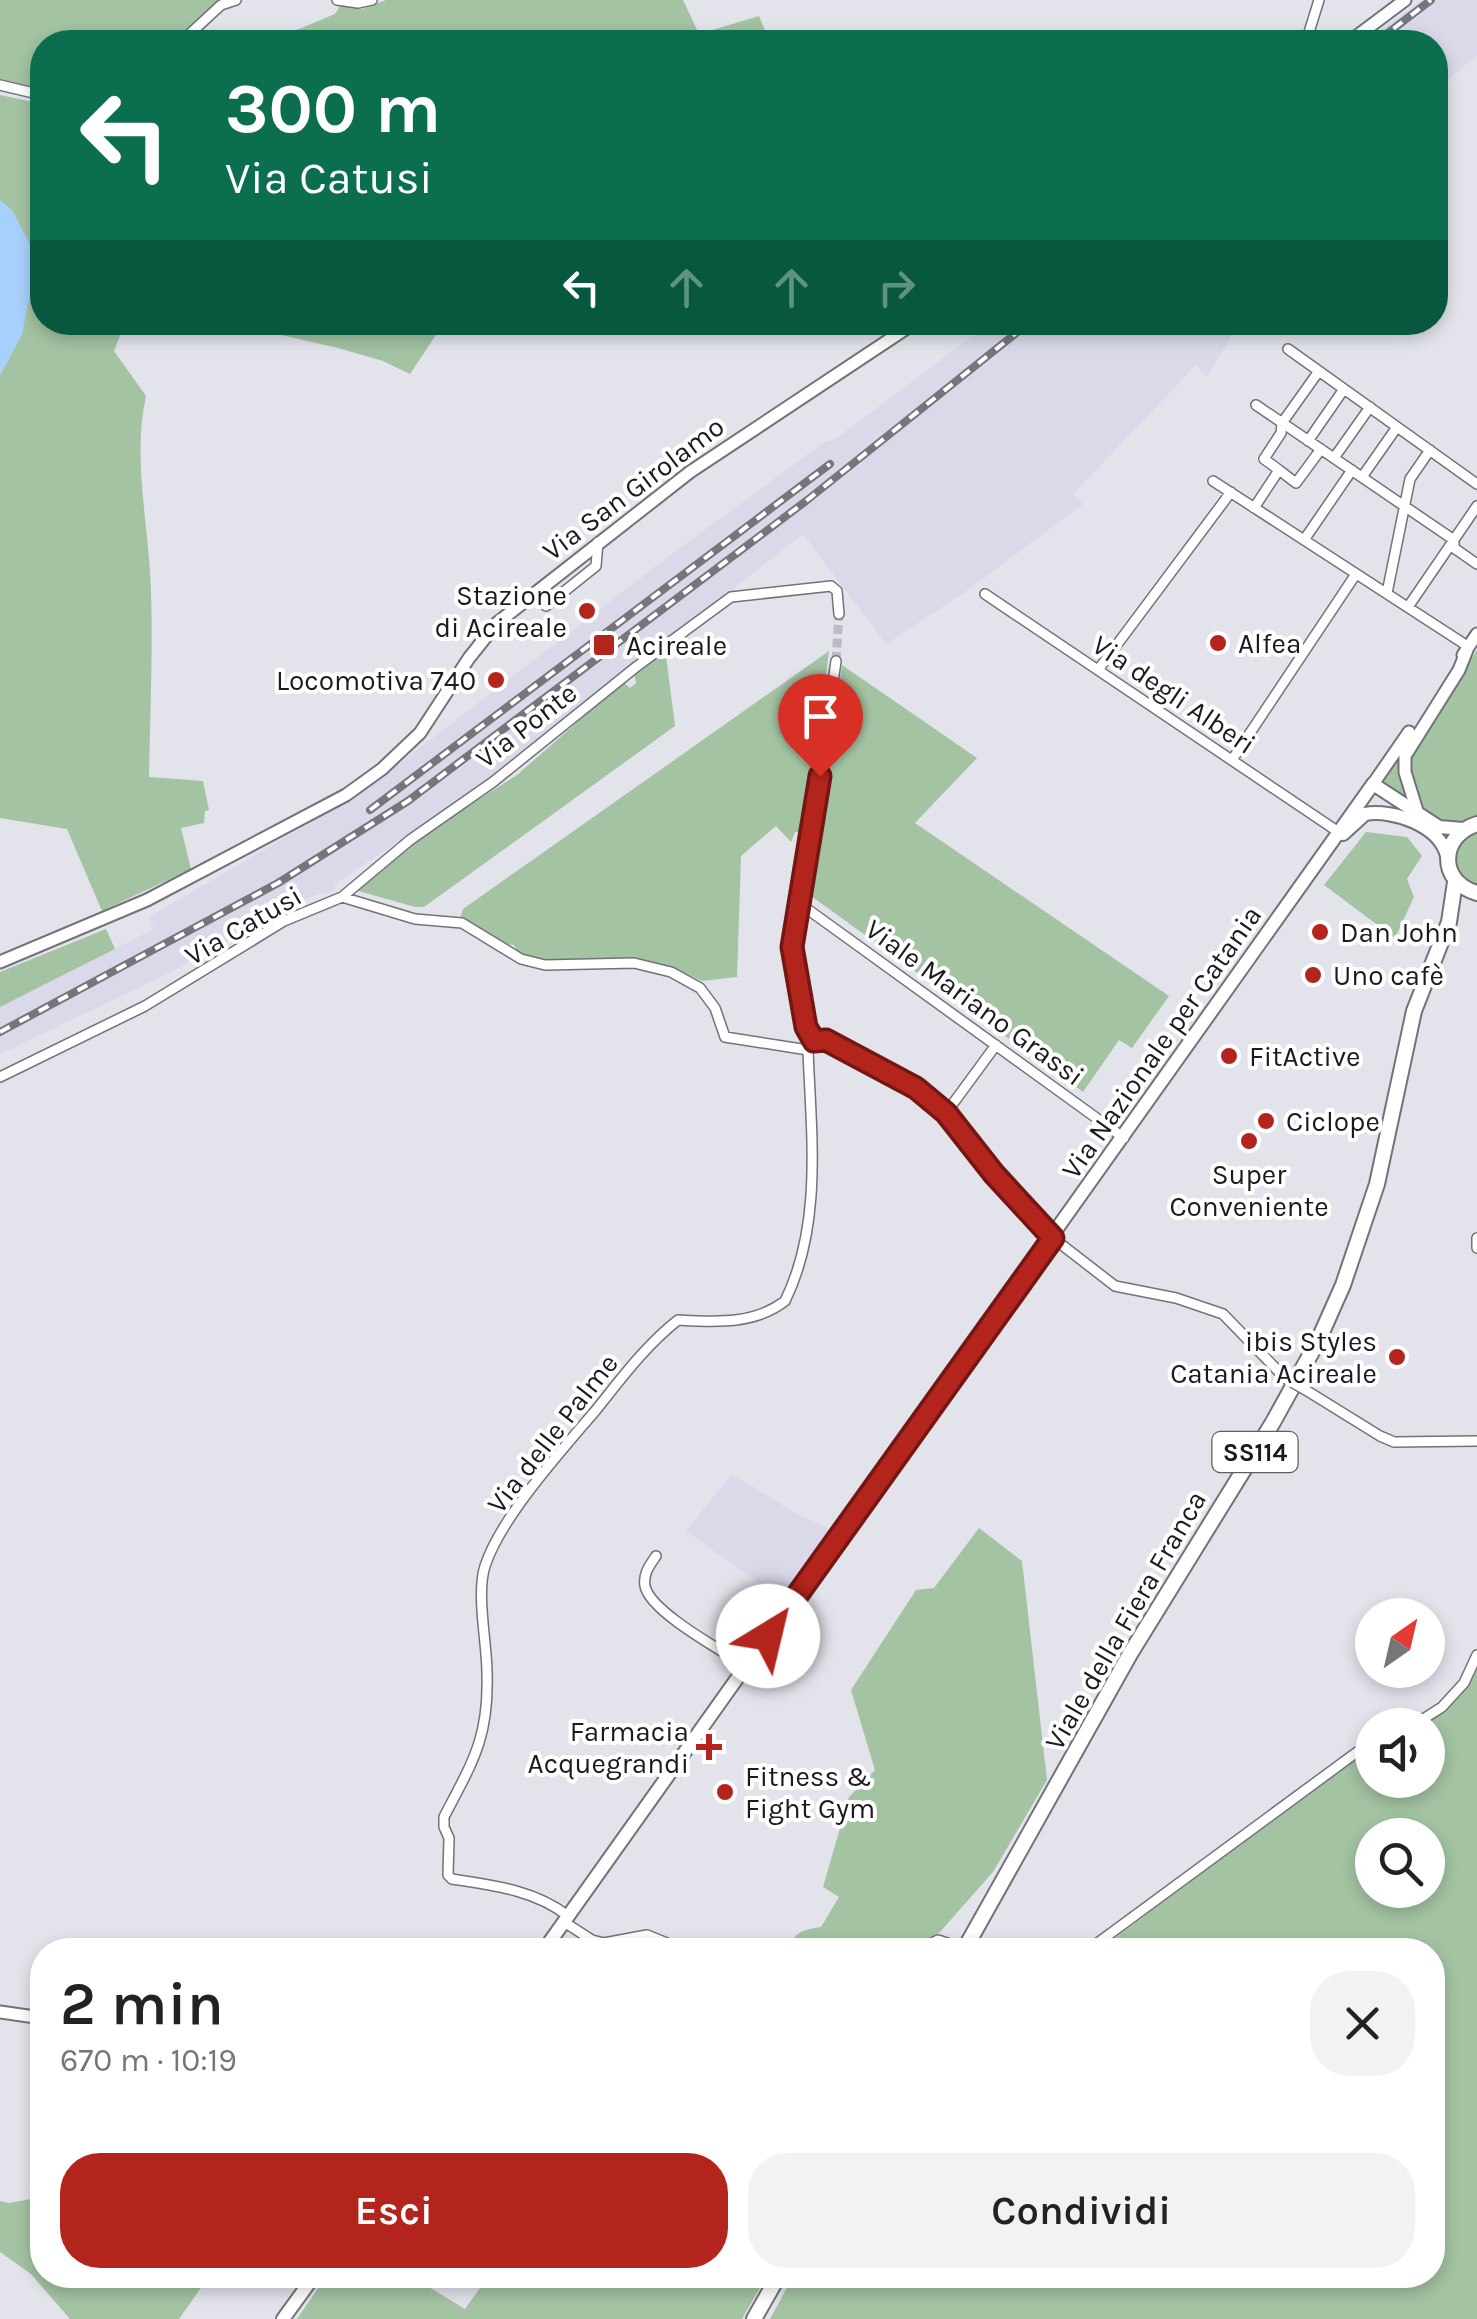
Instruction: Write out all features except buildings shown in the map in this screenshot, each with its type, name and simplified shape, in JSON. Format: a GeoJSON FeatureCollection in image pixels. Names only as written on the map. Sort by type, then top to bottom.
{"type":"FeatureCollection","features":[{"type":"Feature","properties":{"kind":"main road"},"geometry":{"type":"LineString","coordinates":[[1373,784],[1378,795],[1438,836],[1456,882],[1477,894],[1449,922]]}},
{"type":"Feature","properties":{"kind":"main road","name":"Via Nazionale per Catania"},"geometry":{"type":"LineString","coordinates":[[553,1938],[1373,784]]}},
{"type":"Feature","properties":{"kind":"main road"},"geometry":{"type":"LineString","coordinates":[[1340,833],[1365,814],[1412,817],[1439,827],[1473,825]]}},
{"type":"Feature","properties":{"kind":"main road"},"geometry":{"type":"LineString","coordinates":[[1447,856],[1450,846],[1473,825]]}},
{"type":"Feature","properties":{"kind":"main road"},"geometry":{"type":"LineString","coordinates":[[1449,922],[1456,882]]}},
{"type":"Feature","properties":{"kind":"main road","name":"Viale della Fiera Franca"},"geometry":{"type":"LineString","coordinates":[[973,1938],[1130,1654],[1320,1339],[1377,1184],[1414,1011],[1449,922]]}},
{"type":"Feature","properties":{"kind":"main road"},"geometry":{"type":"LineString","coordinates":[[283,2319],[306,2288]]}},
{"type":"Feature","properties":{"kind":"main road"},"geometry":{"type":"LineString","coordinates":[[754,2319],[772,2288]]}},
{"type":"Feature","properties":{"kind":"street"},"geometry":{"type":"LineString","coordinates":[[194,30],[221,5],[236,0]]}},
{"type":"Feature","properties":{"kind":"street"},"geometry":{"type":"LineString","coordinates":[[337,0],[358,4],[372,0]]}},
{"type":"Feature","properties":{"kind":"street"},"geometry":{"type":"LineString","coordinates":[[1310,30],[1319,0]]}},
{"type":"Feature","properties":{"kind":"street"},"geometry":{"type":"LineString","coordinates":[[1364,30],[1405,0]]}},
{"type":"Feature","properties":{"kind":"street"},"geometry":{"type":"LineString","coordinates":[[0,85],[30,92]]}},
{"type":"Feature","properties":{"kind":"street","name":"Via San Girolamo"},"geometry":{"type":"LineString","coordinates":[[0,962],[147,900],[346,795],[400,754],[420,733],[482,639],[535,592],[690,472],[896,335]]}},
{"type":"Feature","properties":{"kind":"street"},"geometry":{"type":"LineString","coordinates":[[1288,349],[1477,484]]}},
{"type":"Feature","properties":{"kind":"street"},"geometry":{"type":"LineString","coordinates":[[1319,371],[1282,423],[1281,433],[1264,459],[1296,483],[1321,449]]}},
{"type":"Feature","properties":{"kind":"street"},"geometry":{"type":"LineString","coordinates":[[1308,441],[1344,389]]}},
{"type":"Feature","properties":{"kind":"street"},"geometry":{"type":"LineString","coordinates":[[1256,405],[1454,540]]}},
{"type":"Feature","properties":{"kind":"street"},"geometry":{"type":"LineString","coordinates":[[1334,458],[1370,407]]}},
{"type":"Feature","properties":{"kind":"street"},"geometry":{"type":"LineString","coordinates":[[1362,477],[1398,427]]}},
{"type":"Feature","properties":{"kind":"street"},"geometry":{"type":"LineString","coordinates":[[1387,593],[1410,479],[1430,450]]}},
{"type":"Feature","properties":{"kind":"street"},"geometry":{"type":"LineString","coordinates":[[1254,508],[1279,470]]}},
{"type":"Feature","properties":{"kind":"street"},"geometry":{"type":"LineString","coordinates":[[1304,540],[1352,470]]}},
{"type":"Feature","properties":{"kind":"street"},"geometry":{"type":"LineString","coordinates":[[1213,481],[1468,649]]}},
{"type":"Feature","properties":{"kind":"street"},"geometry":{"type":"LineString","coordinates":[[1098,670],[1231,492]]}},
{"type":"Feature","properties":{"kind":"street"},"geometry":{"type":"LineString","coordinates":[[1408,607],[1477,506]]}},
{"type":"Feature","properties":{"kind":"street"},"geometry":{"type":"LineString","coordinates":[[1454,540],[1454,548],[1477,564]]}},
{"type":"Feature","properties":{"kind":"street"},"geometry":{"type":"LineString","coordinates":[[535,592],[546,606],[596,566],[598,542]]}},
{"type":"Feature","properties":{"kind":"street"},"geometry":{"type":"LineString","coordinates":[[1232,760],[1356,574]]}},
{"type":"Feature","properties":{"kind":"street","name":"Via Ponte"},"geometry":{"type":"LineString","coordinates":[[342,898],[410,840],[492,782],[731,597],[832,586],[839,614]]}},
{"type":"Feature","properties":{"kind":"street","name":"Via degli Alberi"},"geometry":{"type":"LineString","coordinates":[[985,594],[1340,833]]}},
{"type":"Feature","properties":{"kind":"street"},"geometry":{"type":"LineString","coordinates":[[1412,817],[1405,756],[1477,634]]}},
{"type":"Feature","properties":{"kind":"street","name":"Via Nazionale per Catania"},"geometry":{"type":"LineString","coordinates":[[1373,784],[1468,649]]}},
{"type":"Feature","properties":{"kind":"street"},"geometry":{"type":"LineString","coordinates":[[811,1046],[792,947],[836,661]]}},
{"type":"Feature","properties":{"kind":"street","name":"Via Catusi"},"geometry":{"type":"LineString","coordinates":[[0,1076],[145,1006],[284,921],[342,898],[415,919],[462,923],[522,959],[546,965],[634,963],[671,972],[700,988],[716,1008],[725,1037],[811,1046],[826,1040],[916,1088],[946,1113],[994,1174],[1053,1238],[1114,1286],[1176,1298],[1223,1314],[1285,1378],[1394,1442],[1477,1441]]}},
{"type":"Feature","properties":{"kind":"street","name":"Viale Mariano Grassi"},"geometry":{"type":"LineString","coordinates":[[799,902],[1124,1138]]}},
{"type":"Feature","properties":{"kind":"street"},"geometry":{"type":"LineString","coordinates":[[946,1113],[996,1045]]}},
{"type":"Feature","properties":{"kind":"street","name":"Via delle Palme"},"geometry":{"type":"LineString","coordinates":[[566,1919],[537,1898],[448,1875],[449,1838],[444,1817],[484,1736],[488,1676],[485,1566],[515,1512],[552,1462],[638,1358],[671,1326],[678,1320],[718,1323],[744,1319],[786,1301],[804,1250],[811,1202],[811,1046]]}},
{"type":"Feature","properties":{"kind":"street"},"geometry":{"type":"LineString","coordinates":[[1477,1238],[1477,1248]]}},
{"type":"Feature","properties":{"kind":"street"},"geometry":{"type":"LineString","coordinates":[[656,1556],[645,1580],[649,1597],[667,1614],[746,1666]]}},
{"type":"Feature","properties":{"kind":"street"},"geometry":{"type":"LineString","coordinates":[[1442,1708],[1464,1683],[1477,1655]]}},
{"type":"Feature","properties":{"kind":"street"},"geometry":{"type":"LineString","coordinates":[[1104,1938],[1355,1754]]}},
{"type":"Feature","properties":{"kind":"street"},"geometry":{"type":"LineString","coordinates":[[566,1919],[590,1938]]}},
{"type":"Feature","properties":{"kind":"street"},"geometry":{"type":"LineString","coordinates":[[0,2012],[30,2016]]}},
{"type":"Feature","properties":{"kind":"shaded area"},"geometry":{"type":"Polygon","coordinates":[[[1422,0],[1477,0],[1477,55],[1448,80],[1448,30],[1381,30],[1422,0]]]}},
{"type":"Feature","properties":{"kind":"shaded area"},"geometry":{"type":"Polygon","coordinates":[[[973,335],[1232,335],[1207,377],[1196,365],[1073,494],[1083,504],[969,589],[886,644],[803,534],[491,779],[335,884],[334,891],[315,895],[157,979],[0,1054],[0,1007],[154,929],[149,917],[361,793],[660,563],[823,443],[837,438],[973,335]]]}},
{"type":"Feature","properties":{"kind":"shaded area"},"geometry":{"type":"Polygon","coordinates":[[[732,1474],[830,1532],[821,1538],[823,1541],[782,1599],[686,1531],[732,1474]]]}},
{"type":"Feature","properties":{"kind":"green space"},"geometry":{"type":"Polygon","coordinates":[[[0,0],[227,0],[189,30],[30,30],[30,88],[0,82],[0,0]]]}},
{"type":"Feature","properties":{"kind":"green space"},"geometry":{"type":"Polygon","coordinates":[[[386,0],[683,0],[697,30],[297,30],[335,14],[340,6],[362,9],[386,0]]]}},
{"type":"Feature","properties":{"kind":"green space"},"geometry":{"type":"Polygon","coordinates":[[[759,16],[765,30],[712,30],[759,16]]]}},
{"type":"Feature","properties":{"kind":"green space"},"geometry":{"type":"Polygon","coordinates":[[[0,95],[30,101],[30,335],[120,335],[114,351],[146,396],[141,444],[151,590],[149,777],[203,781],[209,810],[205,811],[204,823],[181,828],[191,869],[102,911],[67,829],[0,818],[0,375],[22,334],[0,200],[0,95]]]}},
{"type":"Feature","properties":{"kind":"green space"},"geometry":{"type":"Polygon","coordinates":[[[281,335],[436,335],[410,374],[383,361],[281,335]]]}},
{"type":"Feature","properties":{"kind":"green space"},"geometry":{"type":"Polygon","coordinates":[[[665,648],[675,726],[424,907],[355,890],[411,842],[517,775],[623,682],[630,688],[636,683],[634,672],[665,648]]]}},
{"type":"Feature","properties":{"kind":"green space"},"geometry":{"type":"Polygon","coordinates":[[[1477,650],[1477,816],[1454,824],[1428,815],[1413,787],[1409,762],[1416,741],[1477,650]]]}},
{"type":"Feature","properties":{"kind":"green space"},"geometry":{"type":"Polygon","coordinates":[[[829,651],[806,833],[795,832],[791,842],[776,826],[741,856],[737,977],[702,981],[671,967],[634,959],[533,959],[460,918],[463,909],[829,651]]]}},
{"type":"Feature","properties":{"kind":"green space"},"geometry":{"type":"Polygon","coordinates":[[[842,665],[977,758],[915,823],[1169,996],[1132,1048],[1119,1040],[1083,1092],[811,896],[842,665]]]}},
{"type":"Feature","properties":{"kind":"green space"},"geometry":{"type":"Polygon","coordinates":[[[1398,758],[1408,802],[1381,784],[1398,758]]]}},
{"type":"Feature","properties":{"kind":"green space"},"geometry":{"type":"Polygon","coordinates":[[[1477,831],[1477,889],[1461,877],[1455,860],[1460,843],[1477,831]]]}},
{"type":"Feature","properties":{"kind":"green space"},"geometry":{"type":"Polygon","coordinates":[[[1366,832],[1407,837],[1422,856],[1407,879],[1414,897],[1395,938],[1324,885],[1366,832]]]}},
{"type":"Feature","properties":{"kind":"green space"},"geometry":{"type":"Polygon","coordinates":[[[106,929],[115,949],[0,1007],[0,972],[106,929]]]}},
{"type":"Feature","properties":{"kind":"green space"},"geometry":{"type":"Polygon","coordinates":[[[979,1528],[1022,1561],[1047,1780],[993,1872],[940,1932],[930,1938],[794,1938],[821,1927],[839,1897],[823,1887],[849,1797],[875,1770],[851,1690],[916,1590],[934,1588],[979,1528]]]}},
{"type":"Feature","properties":{"kind":"green space"},"geometry":{"type":"Polygon","coordinates":[[[1477,1665],[1477,2319],[770,2319],[787,2288],[1445,2288],[1445,1938],[1115,1938],[1355,1759],[1355,1798],[1445,1798],[1444,1708],[1477,1665]]]}},
{"type":"Feature","properties":{"kind":"green space"},"geometry":{"type":"Polygon","coordinates":[[[30,2199],[30,2273],[0,2252],[0,2201],[30,2199]]]}},
{"type":"Feature","properties":{"kind":"green space"},"geometry":{"type":"Polygon","coordinates":[[[43,2288],[201,2288],[179,2319],[70,2319],[43,2288]]]}},
{"type":"Feature","properties":{"kind":"green space"},"geometry":{"type":"Polygon","coordinates":[[[318,2288],[430,2288],[465,2309],[480,2288],[760,2288],[742,2319],[297,2319],[318,2288]]]}},
{"type":"Feature","properties":{"kind":"water"},"geometry":{"type":"Polygon","coordinates":[[[0,200],[12,210],[30,244],[30,295],[22,334],[0,375],[0,200]]]}},
{"type":"Feature","properties":{"kind":"tunnel"},"geometry":{"type":"LineString","coordinates":[[836,661],[839,614]]}},
{"type":"Feature","properties":{"kind":"railway"},"geometry":{"type":"LineString","coordinates":[[1392,30],[1431,0]]}},
{"type":"Feature","properties":{"kind":"railway"},"geometry":{"type":"LineString","coordinates":[[0,1032],[278,883],[408,801],[806,501],[1014,335]]}},
{"type":"Feature","properties":{"kind":"railway"},"geometry":{"type":"LineString","coordinates":[[370,810],[830,464]]}},
{"type":"Feature","properties":{"kind":"place","name":"Stazione di Acireale"},"geometry":{"type":"Point","coordinates":[587,611]}},
{"type":"Feature","properties":{"kind":"place","name":"Alfea"},"geometry":{"type":"Point","coordinates":[1218,643]}},
{"type":"Feature","properties":{"kind":"place","name":"Acireale"},"geometry":{"type":"Point","coordinates":[604,645]}},
{"type":"Feature","properties":{"kind":"place","name":"Locomotiva 740"},"geometry":{"type":"Point","coordinates":[496,680]}},
{"type":"Feature","properties":{"kind":"place","name":"Dan John"},"geometry":{"type":"Point","coordinates":[1320,932]}},
{"type":"Feature","properties":{"kind":"place","name":"Uno cafè"},"geometry":{"type":"Point","coordinates":[1313,975]}},
{"type":"Feature","properties":{"kind":"place","name":"FitActive"},"geometry":{"type":"Point","coordinates":[1229,1056]}},
{"type":"Feature","properties":{"kind":"place","name":"Ciclope"},"geometry":{"type":"Point","coordinates":[1266,1121]}},
{"type":"Feature","properties":{"kind":"place","name":"Super Conveniente"},"geometry":{"type":"Point","coordinates":[1249,1141]}},
{"type":"Feature","properties":{"kind":"place","name":"ibis Styles Catania Acireale"},"geometry":{"type":"Point","coordinates":[1397,1357]}},
{"type":"Feature","properties":{"kind":"place","name":"Farmacia Acquegrandi"},"geometry":{"type":"Point","coordinates":[709,1747]}},
{"type":"Feature","properties":{"kind":"place","name":"Fitness & Fight Gym"},"geometry":{"type":"Point","coordinates":[725,1792]}},
{"type":"Feature","properties":{"kind":"route"},"geometry":{"type":"LineString","coordinates":[[768,1636],[1053,1238],[994,1174],[946,1113],[916,1088],[826,1040],[814,1041],[806,1027],[792,947],[820,776]]}}]}
